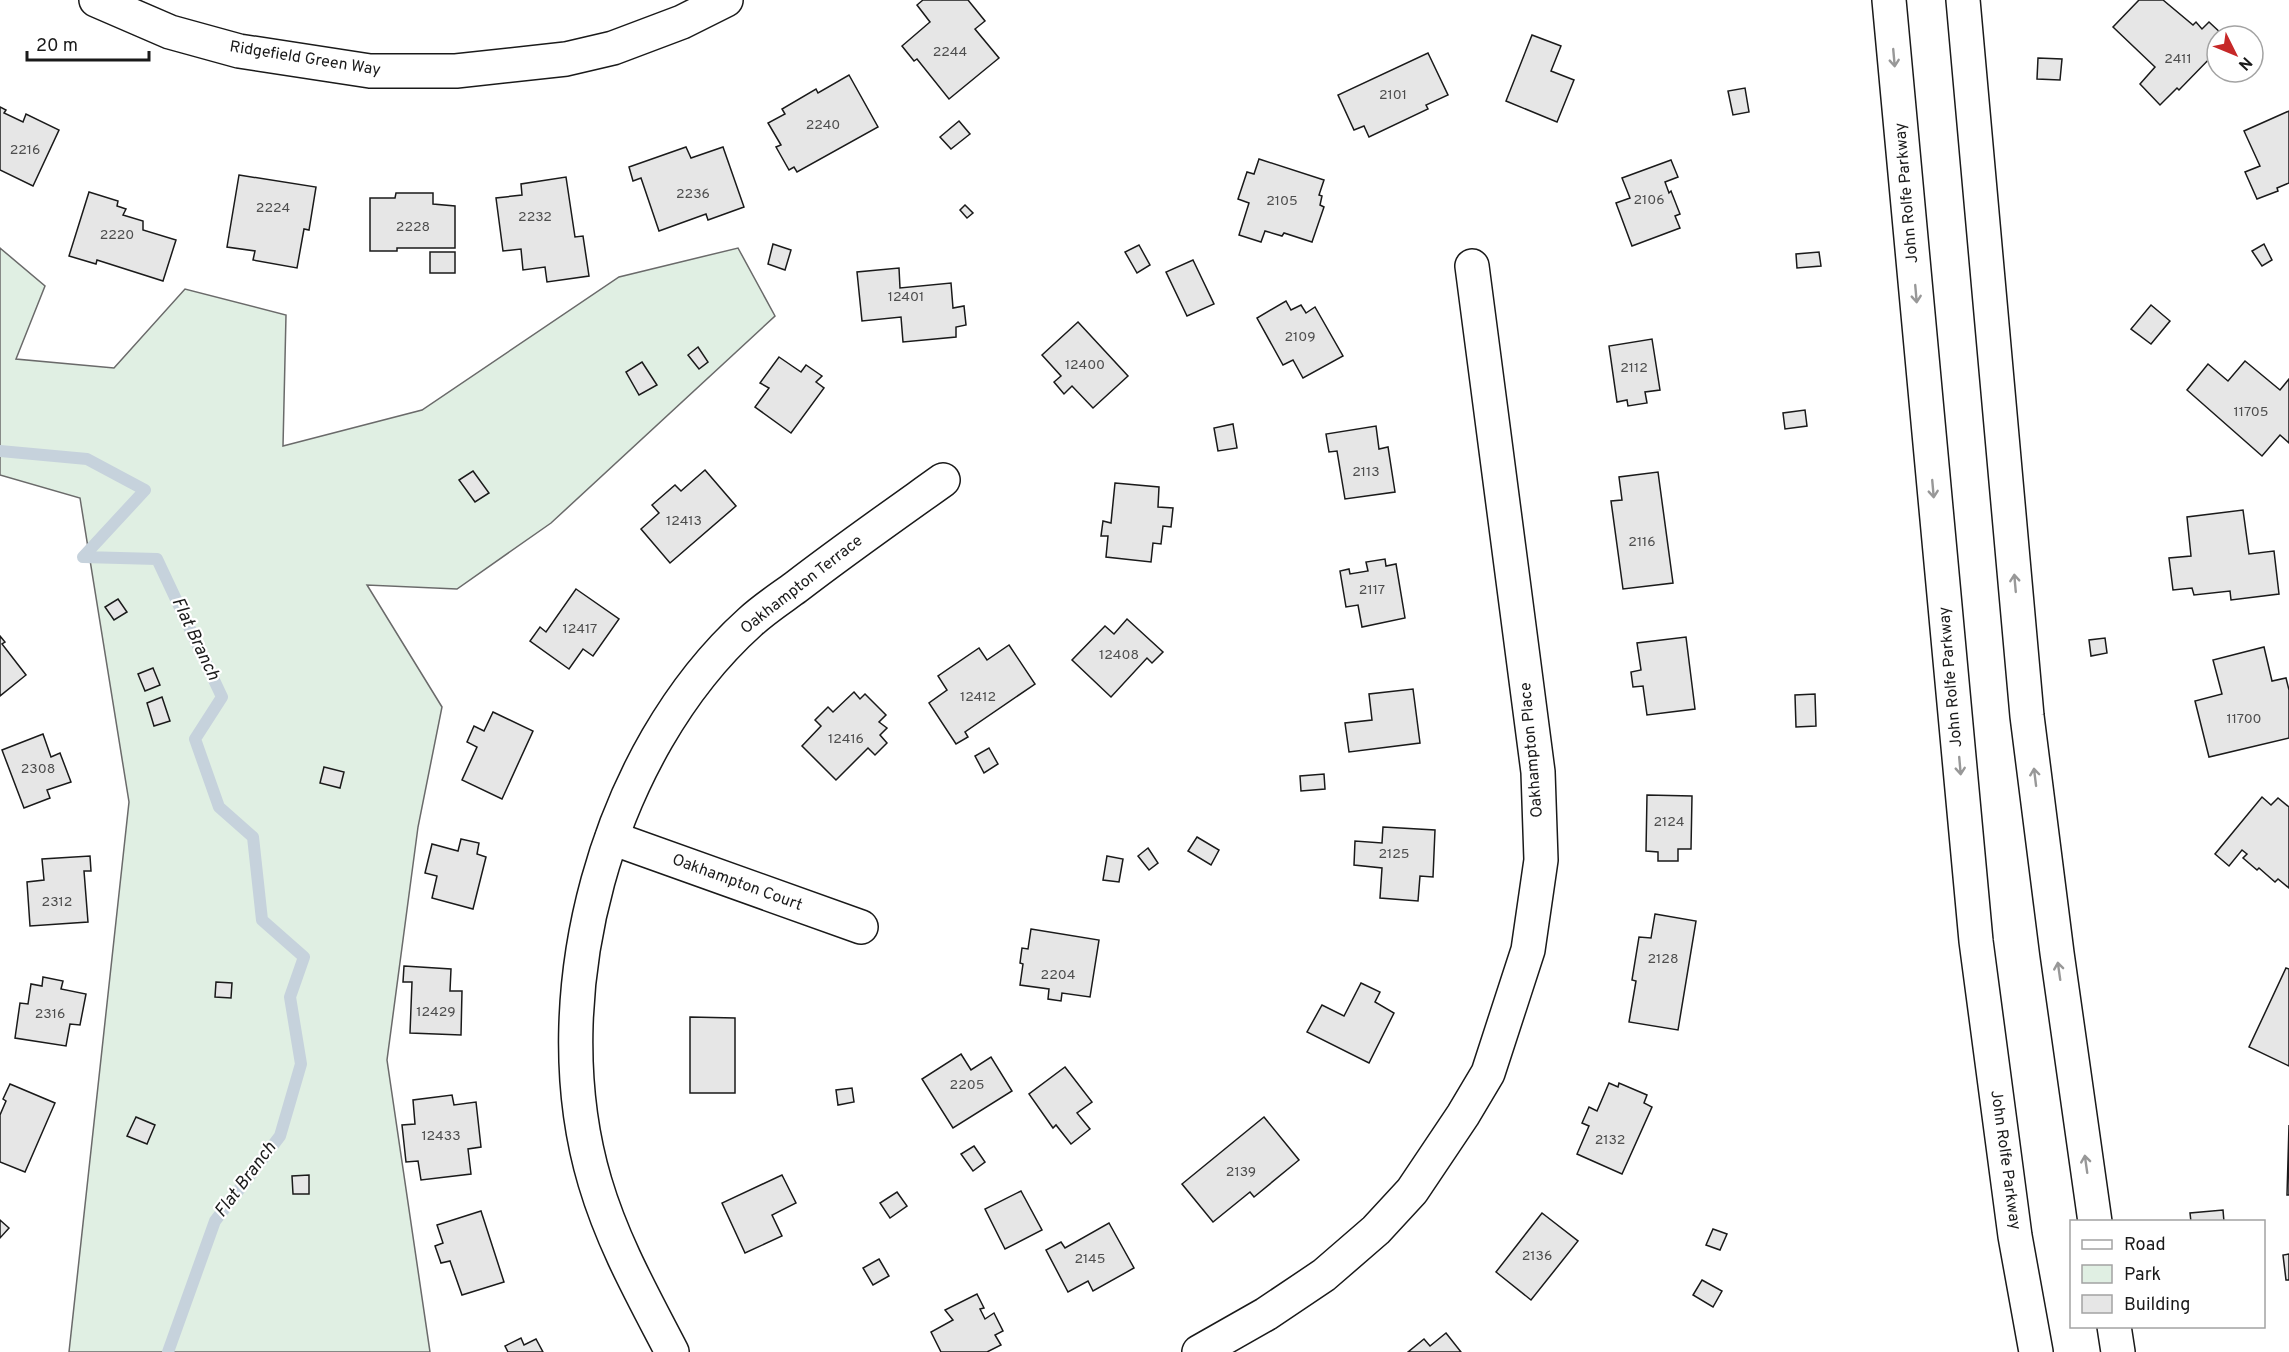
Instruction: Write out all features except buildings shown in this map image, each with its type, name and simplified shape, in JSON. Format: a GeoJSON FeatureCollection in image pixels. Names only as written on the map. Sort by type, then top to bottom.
{"type":"FeatureCollection","features":[{"type":"Feature","properties":{"kind":"street","name":"Ridgefield Green Way"},"geometry":{"type":"LineString","coordinates":[[96,0],[170,32],[239,51],[370,71],[456,71],[566,59],[613,48],[682,22],[726,0]]}},
{"type":"Feature","properties":{"kind":"street","name":"John Rolfe Parkway"},"geometry":{"type":"LineString","coordinates":[[1889,0],[1976,941],[2015,1236],[2036,1352]]}},
{"type":"Feature","properties":{"kind":"street"},"geometry":{"type":"LineString","coordinates":[[1963,0],[2027,716],[2057,953],[2095,1220]]}},
{"type":"Feature","properties":{"kind":"street","name":"Oakhampton Place"},"geometry":{"type":"LineString","coordinates":[[1198,1352],[1266,1314],[1324,1275],[1376,1230],[1412,1191],[1488,1073],[1528,950],[1540,860],[1538,772],[1472,266]]}},
{"type":"Feature","properties":{"kind":"street","name":"Oakhampton Terrace"},"geometry":{"type":"LineString","coordinates":[[672,1352],[616,1244],[594,1180],[579,1107],[575,1044],[576,1005],[582,951],[599,879],[612,838],[647,759],[677,706],[711,664],[750,622],[943,480]]}},
{"type":"Feature","properties":{"kind":"street","name":"Oakhampton Court"},"geometry":{"type":"LineString","coordinates":[[612,838],[861,927]]}},
{"type":"Feature","properties":{"kind":"street"},"geometry":{"type":"LineString","coordinates":[[2114,1328],[2118,1352]]}},
{"type":"Feature","properties":{"kind":"green space"},"geometry":{"type":"Polygon","coordinates":[[[0,248],[45,286],[16,359],[114,368],[185,289],[286,315],[283,446],[422,410],[619,277],[738,248],[775,316],[551,523],[457,589],[367,585],[442,707],[418,827],[387,1060],[430,1352],[69,1352],[129,802],[80,498],[0,475],[0,248]]]}},
{"type":"Feature","properties":{"kind":"waterway","name":"Flat Branch"},"geometry":{"type":"LineString","coordinates":[[0,451],[87,459],[145,490],[83,557],[157,559],[222,697],[195,739],[219,807],[253,837],[262,920],[304,957],[290,997],[301,1064],[280,1136],[215,1221],[168,1352]]}}]}
